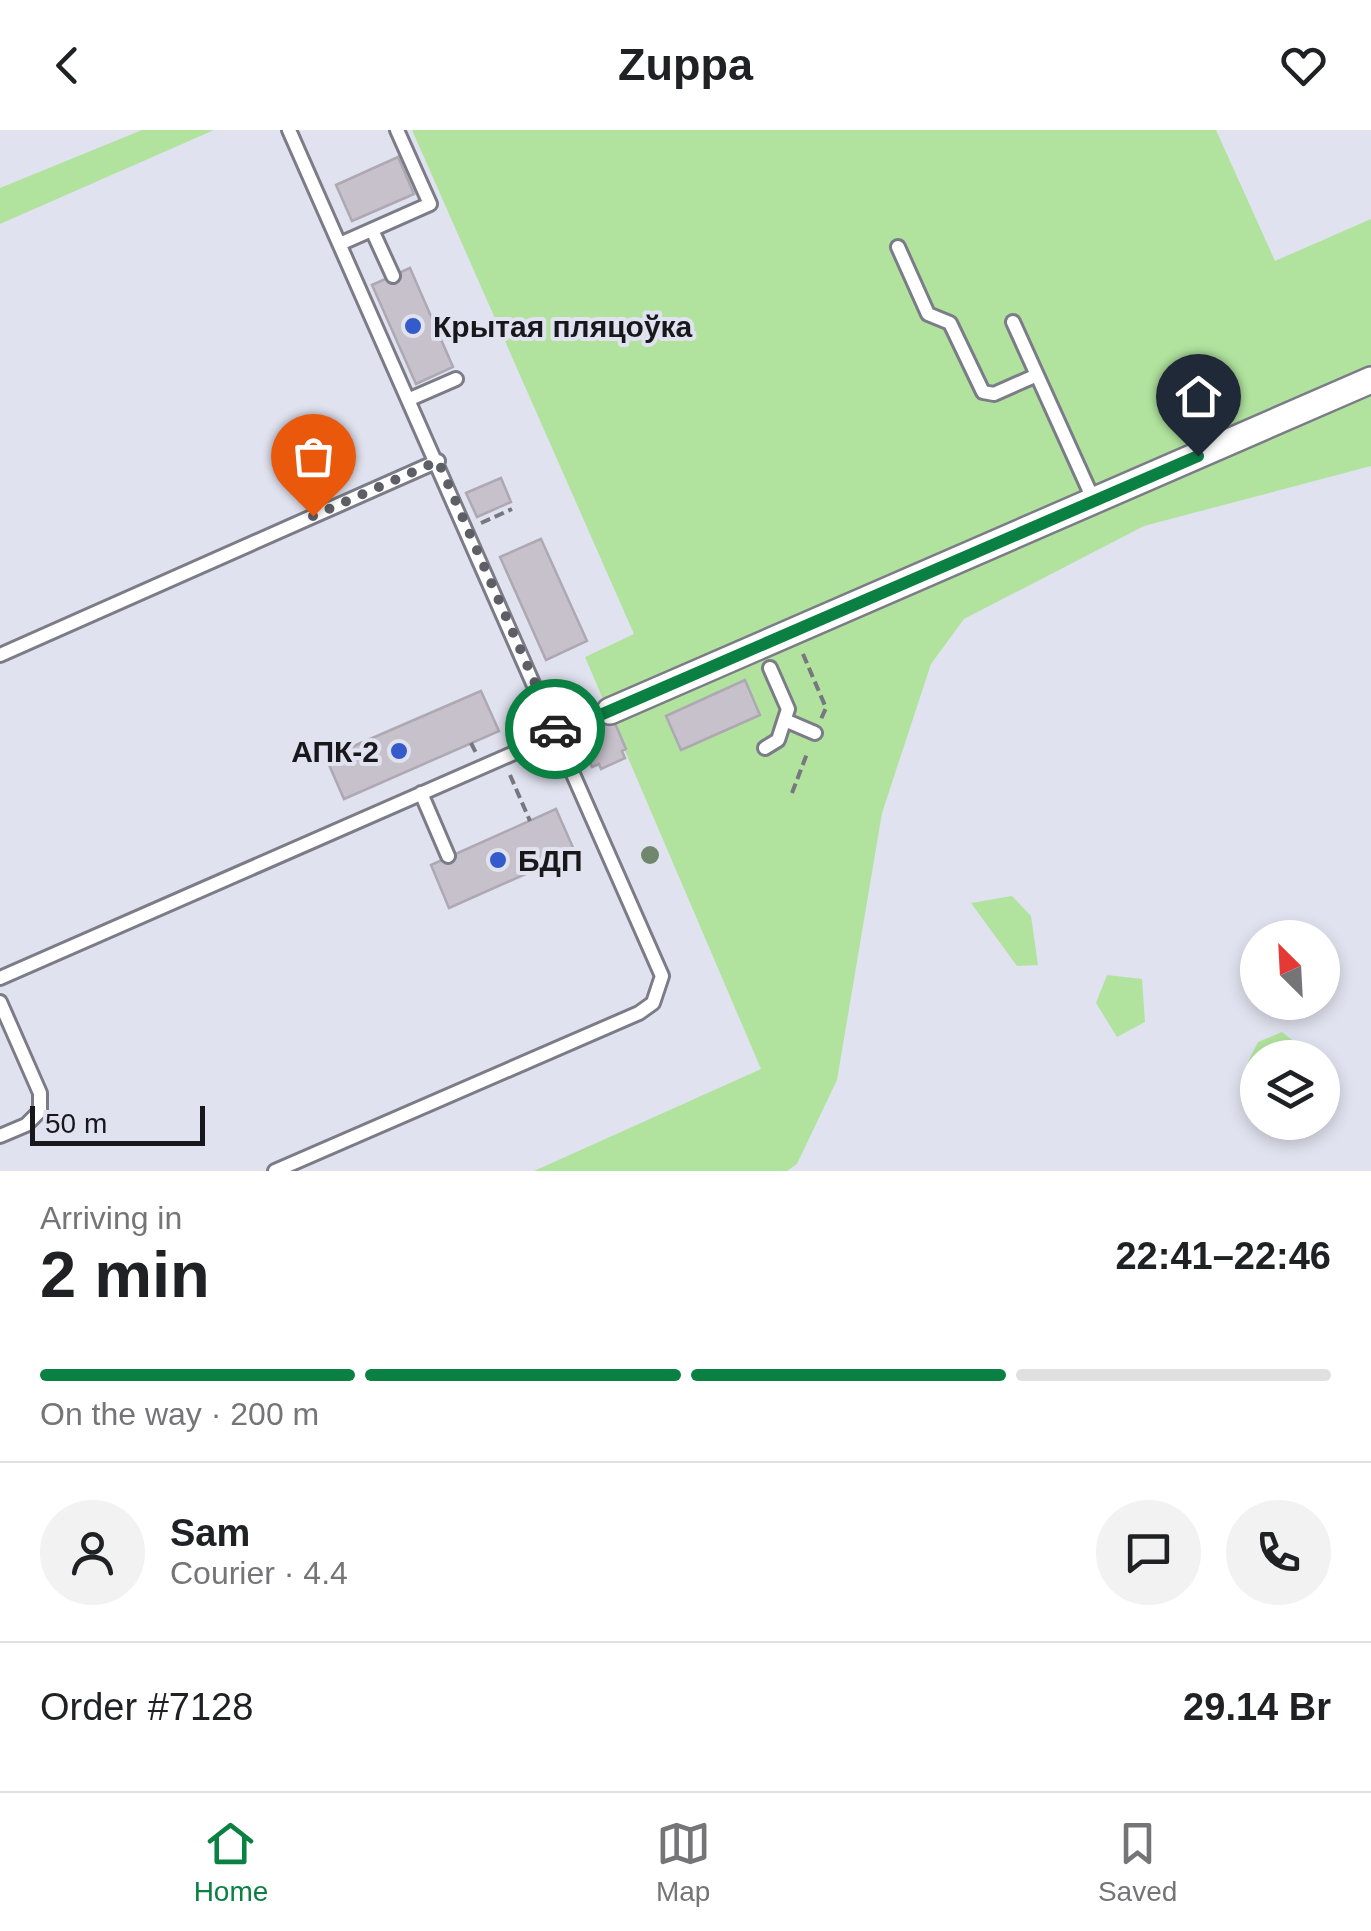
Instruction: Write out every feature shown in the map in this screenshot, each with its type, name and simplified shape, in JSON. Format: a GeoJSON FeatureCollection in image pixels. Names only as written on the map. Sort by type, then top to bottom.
{"type":"FeatureCollection","features":[{"type":"Feature","properties":{"kind":"street"},"geometry":{"type":"LineString","coordinates":[[610,711],[1371,380]]}},
{"type":"Feature","properties":{"kind":"lane"},"geometry":{"type":"LineString","coordinates":[[275,1171],[654,1003],[662,976],[290,130]]}},
{"type":"Feature","properties":{"kind":"lane"},"geometry":{"type":"LineString","coordinates":[[342,243],[430,204],[398,130]]}},
{"type":"Feature","properties":{"kind":"lane"},"geometry":{"type":"LineString","coordinates":[[372,230],[392,276]]}},
{"type":"Feature","properties":{"kind":"lane"},"geometry":{"type":"LineString","coordinates":[[898,246],[928,314],[950,323],[983,392],[994,394],[1037,375]]}},
{"type":"Feature","properties":{"kind":"lane"},"geometry":{"type":"LineString","coordinates":[[1014,322],[1094,501]]}},
{"type":"Feature","properties":{"kind":"lane"},"geometry":{"type":"LineString","coordinates":[[410,399],[456,378]]}},
{"type":"Feature","properties":{"kind":"lane"},"geometry":{"type":"LineString","coordinates":[[0,655],[438,461]]}},
{"type":"Feature","properties":{"kind":"lane"},"geometry":{"type":"LineString","coordinates":[[765,748],[778,740],[788,709],[770,668]]}},
{"type":"Feature","properties":{"kind":"lane"},"geometry":{"type":"LineString","coordinates":[[0,978],[610,711]]}},
{"type":"Feature","properties":{"kind":"lane"},"geometry":{"type":"LineString","coordinates":[[787,721],[816,734]]}},
{"type":"Feature","properties":{"kind":"lane"},"geometry":{"type":"LineString","coordinates":[[420,793],[448,856]]}},
{"type":"Feature","properties":{"kind":"lane"},"geometry":{"type":"LineString","coordinates":[[0,1002],[40,1092],[40,1112],[26,1125],[0,1136]]}},
{"type":"Feature","properties":{"kind":"path"},"geometry":{"type":"LineString","coordinates":[[467,529],[512,509]]}},
{"type":"Feature","properties":{"kind":"path"},"geometry":{"type":"LineString","coordinates":[[502,758],[530,821]]}},
{"type":"Feature","properties":{"kind":"green space"},"geometry":{"type":"Polygon","coordinates":[[[142,130],[214,130],[0,224],[0,188],[142,130]]]}},
{"type":"Feature","properties":{"kind":"green space"},"geometry":{"type":"Polygon","coordinates":[[[412,130],[1216,130],[1275,261],[1371,219],[1371,466],[1144,526],[964,619],[931,664],[882,813],[837,1080],[797,1164],[787,1171],[534,1171],[761,1069],[585,657],[634,634],[412,130]]]}},
{"type":"Feature","properties":{"kind":"green space"},"geometry":{"type":"Polygon","coordinates":[[[1012,896],[1031,916],[1038,965],[1017,966],[971,903],[1012,896]]]}},
{"type":"Feature","properties":{"kind":"green space"},"geometry":{"type":"Polygon","coordinates":[[[1107,975],[1142,979],[1145,1022],[1117,1037],[1096,1003],[1107,975]]]}},
{"type":"Feature","properties":{"kind":"green space"},"geometry":{"type":"Polygon","coordinates":[[[1282,1032],[1292,1040],[1263,1040],[1282,1032]]]}},
{"type":"Feature","properties":{"kind":"building"},"geometry":{"type":"Polygon","coordinates":[[[398,157],[414,194],[352,221],[336,185],[398,157]]]}},
{"type":"Feature","properties":{"kind":"building","name":"Крытая пляцоўка"},"geometry":{"type":"Polygon","coordinates":[[[410,268],[453,367],[416,384],[372,285],[410,268]]]}},
{"type":"Feature","properties":{"kind":"building"},"geometry":{"type":"Polygon","coordinates":[[[501,478],[511,502],[477,517],[466,493],[501,478]]]}},
{"type":"Feature","properties":{"kind":"building"},"geometry":{"type":"Polygon","coordinates":[[[541,539],[587,641],[546,660],[500,557],[541,539]]]}},
{"type":"Feature","properties":{"kind":"building"},"geometry":{"type":"Polygon","coordinates":[[[745,680],[760,715],[681,750],[666,716],[745,680]]]}},
{"type":"Feature","properties":{"kind":"building","name":"АПК-2"},"geometry":{"type":"Polygon","coordinates":[[[481,691],[499,731],[344,799],[326,758],[481,691]]]}},
{"type":"Feature","properties":{"kind":"building"},"geometry":{"type":"Polygon","coordinates":[[[614,721],[626,749],[622,751],[625,758],[601,769],[599,764],[592,767],[578,737],[614,721]]]}},
{"type":"Feature","properties":{"kind":"building","name":"БДП"},"geometry":{"type":"Polygon","coordinates":[[[556,809],[575,852],[449,908],[431,865],[556,809]]]}},
{"type":"Feature","properties":{"kind":"way so far"},"geometry":{"type":"LineString","coordinates":[[313,516],[438,461],[555,729]]}},
{"type":"Feature","properties":{"kind":"place","name":"Крытая пляцоўка"},"geometry":{"type":"Point","coordinates":[413,326]}},
{"type":"Feature","properties":{"kind":"place","name":"АПК-2"},"geometry":{"type":"Point","coordinates":[399,751]}},
{"type":"Feature","properties":{"kind":"place","name":"БДП"},"geometry":{"type":"Point","coordinates":[498,860]}},
{"type":"Feature","properties":{"kind":"route"},"geometry":{"type":"LineString","coordinates":[[555,729],[557,734],[1198,456]]}}]}
